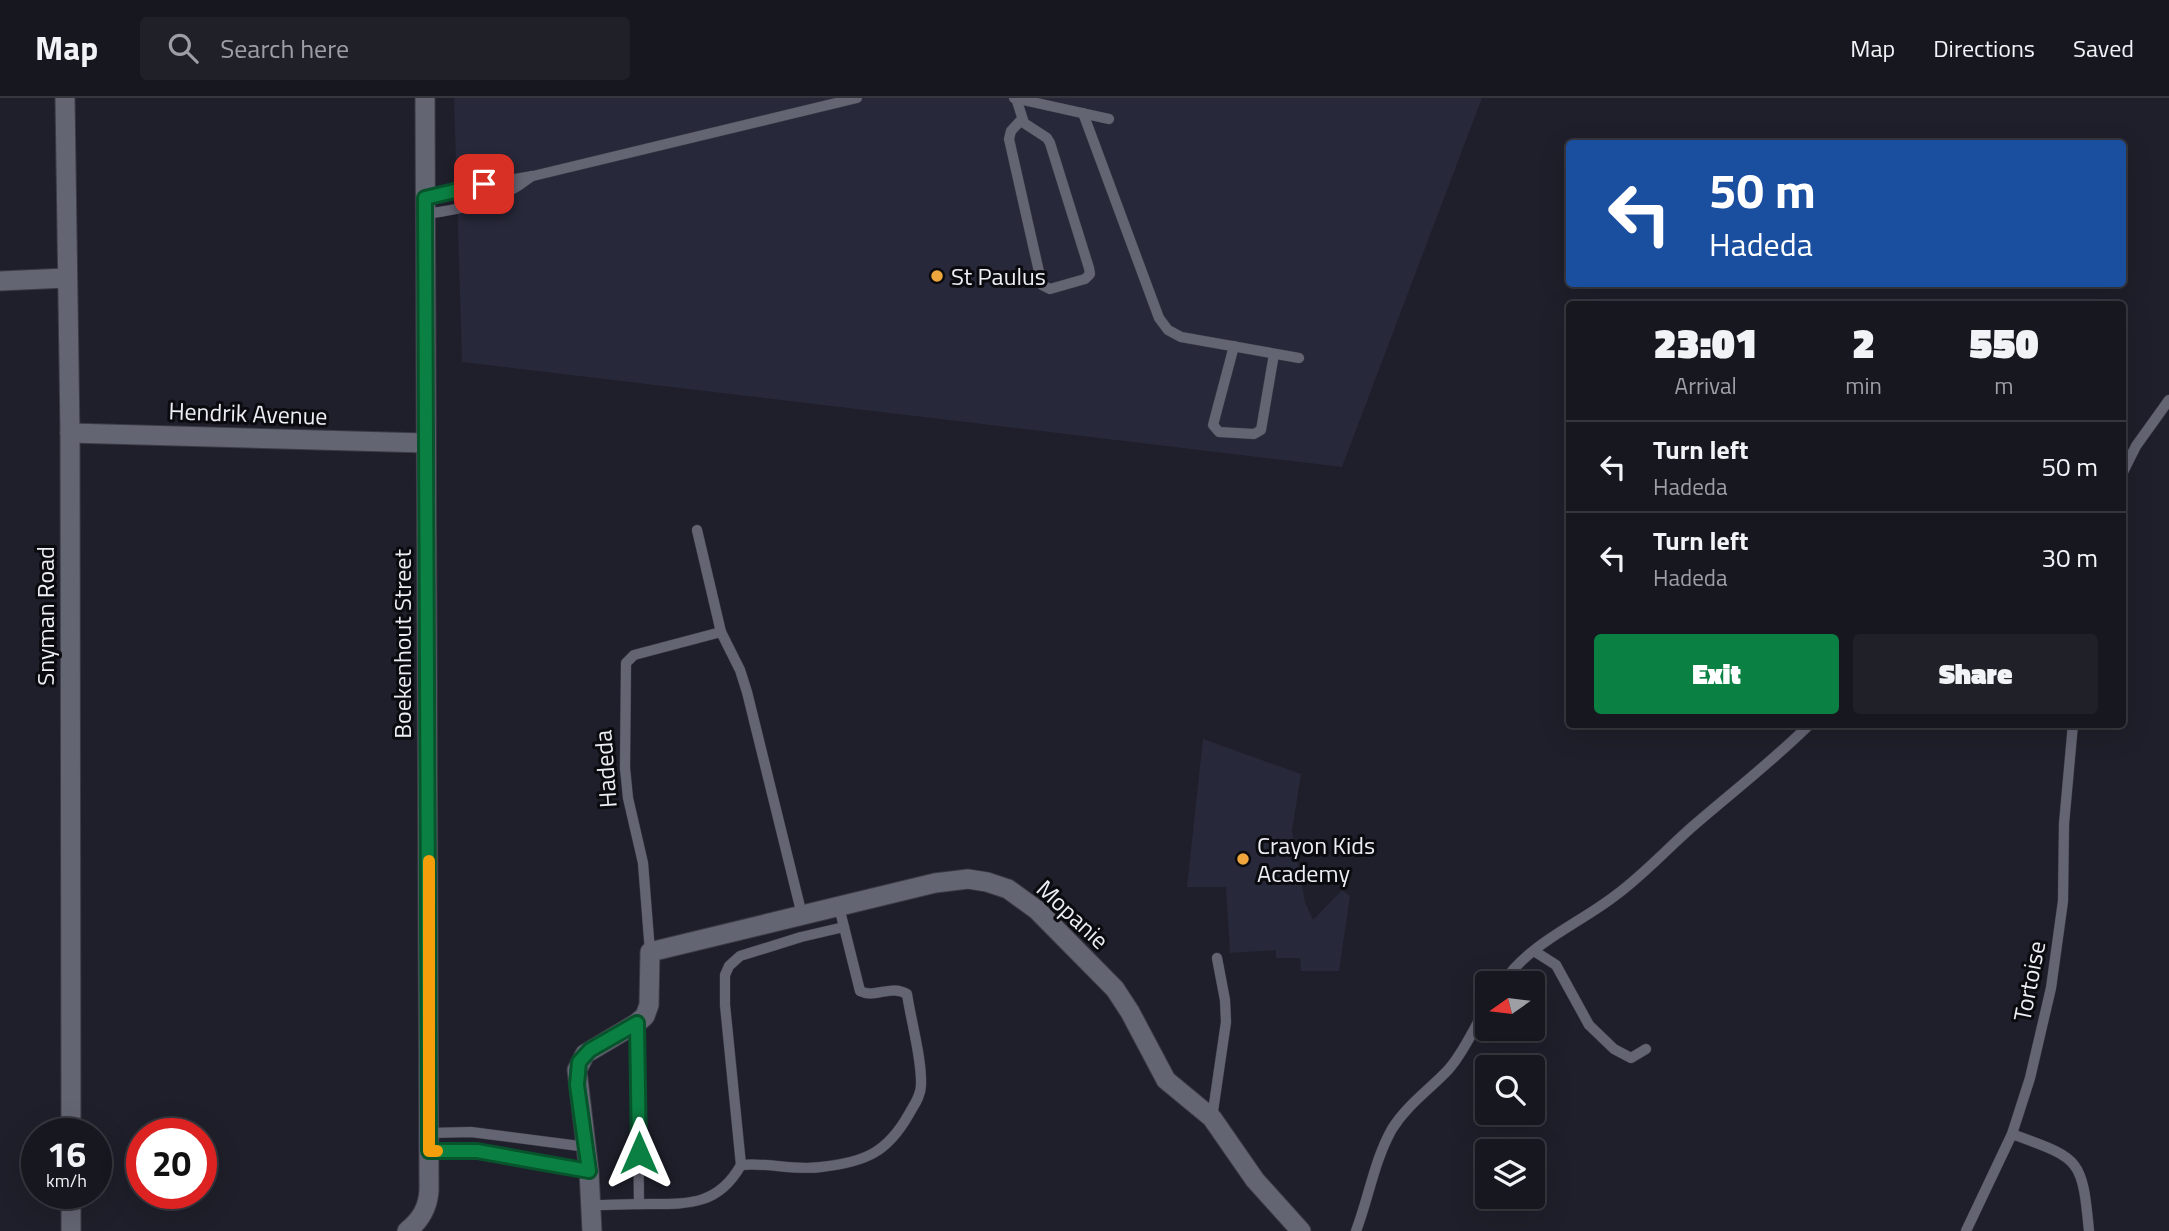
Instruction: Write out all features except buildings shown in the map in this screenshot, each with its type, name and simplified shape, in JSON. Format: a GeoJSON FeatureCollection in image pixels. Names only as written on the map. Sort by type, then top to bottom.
{"type":"FeatureCollection","features":[{"type":"Feature","properties":{"kind":"street","name":"Snyman Road"},"geometry":{"type":"LineString","coordinates":[[65,98],[71,1118]]}},
{"type":"Feature","properties":{"kind":"street","name":"Boekenhout Street"},"geometry":{"type":"LineString","coordinates":[[407,1231],[424,1212],[429,1190],[425,98]]}},
{"type":"Feature","properties":{"kind":"street"},"geometry":{"type":"LineString","coordinates":[[0,281],[66,278]]}},
{"type":"Feature","properties":{"kind":"street","name":"Hendrik Avenue"},"geometry":{"type":"LineString","coordinates":[[69,433],[425,443]]}},
{"type":"Feature","properties":{"kind":"street","name":"Mopanie"},"geometry":{"type":"LineString","coordinates":[[650,952],[953,880],[987,882],[1009,889],[1037,910],[1115,989],[1166,1080],[1212,1118],[1255,1180],[1301,1231]]}},
{"type":"Feature","properties":{"kind":"street","name":"Hadeda"},"geometry":{"type":"LineString","coordinates":[[637,1023],[645,1016],[649,1005],[650,952]]}},
{"type":"Feature","properties":{"kind":"street"},"geometry":{"type":"LineString","coordinates":[[592,1231],[587,1147],[577,1085],[579,1062],[590,1050],[637,1023]]}},
{"type":"Feature","properties":{"kind":"street"},"geometry":{"type":"LineString","coordinates":[[71,1209],[71,1231]]}},
{"type":"Feature","properties":{"kind":"lane"},"geometry":{"type":"LineString","coordinates":[[425,206],[484,184],[533,176],[858,98]]}},
{"type":"Feature","properties":{"kind":"lane"},"geometry":{"type":"LineString","coordinates":[[1015,98],[1109,119]]}},
{"type":"Feature","properties":{"kind":"lane"},"geometry":{"type":"LineString","coordinates":[[1015,98],[1022,119],[1028,127],[1047,138],[1050,143],[1089,268],[1090,274],[1085,279],[1050,289],[1042,285],[1009,139],[1011,131],[1022,119]]}},
{"type":"Feature","properties":{"kind":"lane"},"geometry":{"type":"LineString","coordinates":[[1083,113],[1159,318],[1168,330],[1181,337],[1299,358]]}},
{"type":"Feature","properties":{"kind":"lane"},"geometry":{"type":"LineString","coordinates":[[425,206],[491,201],[515,190],[533,176]]}},
{"type":"Feature","properties":{"kind":"lane"},"geometry":{"type":"LineString","coordinates":[[1234,346],[1213,425],[1219,432],[1258,434],[1261,430],[1275,354]]}},
{"type":"Feature","properties":{"kind":"lane"},"geometry":{"type":"LineString","coordinates":[[2126,466],[2136,446],[2169,400]]}},
{"type":"Feature","properties":{"kind":"lane"},"geometry":{"type":"LineString","coordinates":[[697,530],[721,632],[740,670],[747,692],[802,915]]}},
{"type":"Feature","properties":{"kind":"lane","name":"Hadeda"},"geometry":{"type":"LineString","coordinates":[[650,952],[643,863],[628,799],[625,768],[626,663],[634,655],[721,632]]}},
{"type":"Feature","properties":{"kind":"lane"},"geometry":{"type":"LineString","coordinates":[[1512,971],[1535,950],[1626,887],[1707,814],[1780,754],[1806,728]]}},
{"type":"Feature","properties":{"kind":"lane","name":"Tortoise"},"geometry":{"type":"LineString","coordinates":[[1966,1231],[2012,1134],[2030,1078],[2057,955],[2063,901],[2067,776],[2073,728]]}},
{"type":"Feature","properties":{"kind":"lane"},"geometry":{"type":"LineString","coordinates":[[741,1165],[767,1163],[808,1168],[852,1162],[881,1150],[889,1143],[919,1098],[922,1082],[907,994],[895,989],[870,994],[860,991],[839,906]]}},
{"type":"Feature","properties":{"kind":"lane"},"geometry":{"type":"LineString","coordinates":[[590,1205],[689,1204],[718,1191],[734,1177],[741,1165],[724,1005],[725,975],[729,966],[740,956],[844,927]]}},
{"type":"Feature","properties":{"kind":"lane"},"geometry":{"type":"LineString","coordinates":[[1535,950],[1556,965],[1584,1019],[1614,1049],[1631,1058],[1646,1049]]}},
{"type":"Feature","properties":{"kind":"lane"},"geometry":{"type":"LineString","coordinates":[[1212,1118],[1226,1022],[1225,1000],[1216,958]]}},
{"type":"Feature","properties":{"kind":"lane"},"geometry":{"type":"LineString","coordinates":[[637,1023],[639,1204]]}},
{"type":"Feature","properties":{"kind":"lane"},"geometry":{"type":"LineString","coordinates":[[1356,1231],[1378,1159],[1394,1127],[1408,1108],[1449,1068],[1475,1027]]}},
{"type":"Feature","properties":{"kind":"lane"},"geometry":{"type":"LineString","coordinates":[[429,1142],[479,1133],[587,1147]]}},
{"type":"Feature","properties":{"kind":"lane"},"geometry":{"type":"LineString","coordinates":[[2012,1134],[2062,1153],[2075,1164],[2083,1185],[2089,1231]]}},
{"type":"Feature","properties":{"kind":"lane"},"geometry":{"type":"LineString","coordinates":[[429,1142],[589,1171]]}},
{"type":"Feature","properties":{"kind":"shaded area","name":"St Paulus"},"geometry":{"type":"Polygon","coordinates":[[[454,98],[1482,98],[1342,467],[462,362],[454,98]]]}},
{"type":"Feature","properties":{"kind":"shaded area","name":"Crayon Kids Academy"},"geometry":{"type":"Polygon","coordinates":[[[1203,739],[1301,774],[1292,831],[1305,902],[1313,920],[1342,890],[1350,896],[1339,971],[1301,971],[1300,958],[1276,958],[1276,950],[1230,953],[1226,887],[1187,887],[1203,739]]]}},
{"type":"Feature","properties":{"kind":"slow traffic"},"geometry":{"type":"LineString","coordinates":[[429,861],[429,1151],[437,1151]]}},
{"type":"Feature","properties":{"kind":"place","name":"St Paulus"},"geometry":{"type":"Point","coordinates":[937,276]}},
{"type":"Feature","properties":{"kind":"place","name":"Crayon Kids Academy"},"geometry":{"type":"Point","coordinates":[1243,859]}},
{"type":"Feature","properties":{"kind":"route"},"geometry":{"type":"LineString","coordinates":[[484,184],[425,198],[429,1151],[502,1154],[589,1171],[585,1126],[577,1085],[579,1062],[590,1050],[637,1023],[639,1153]]}}]}
